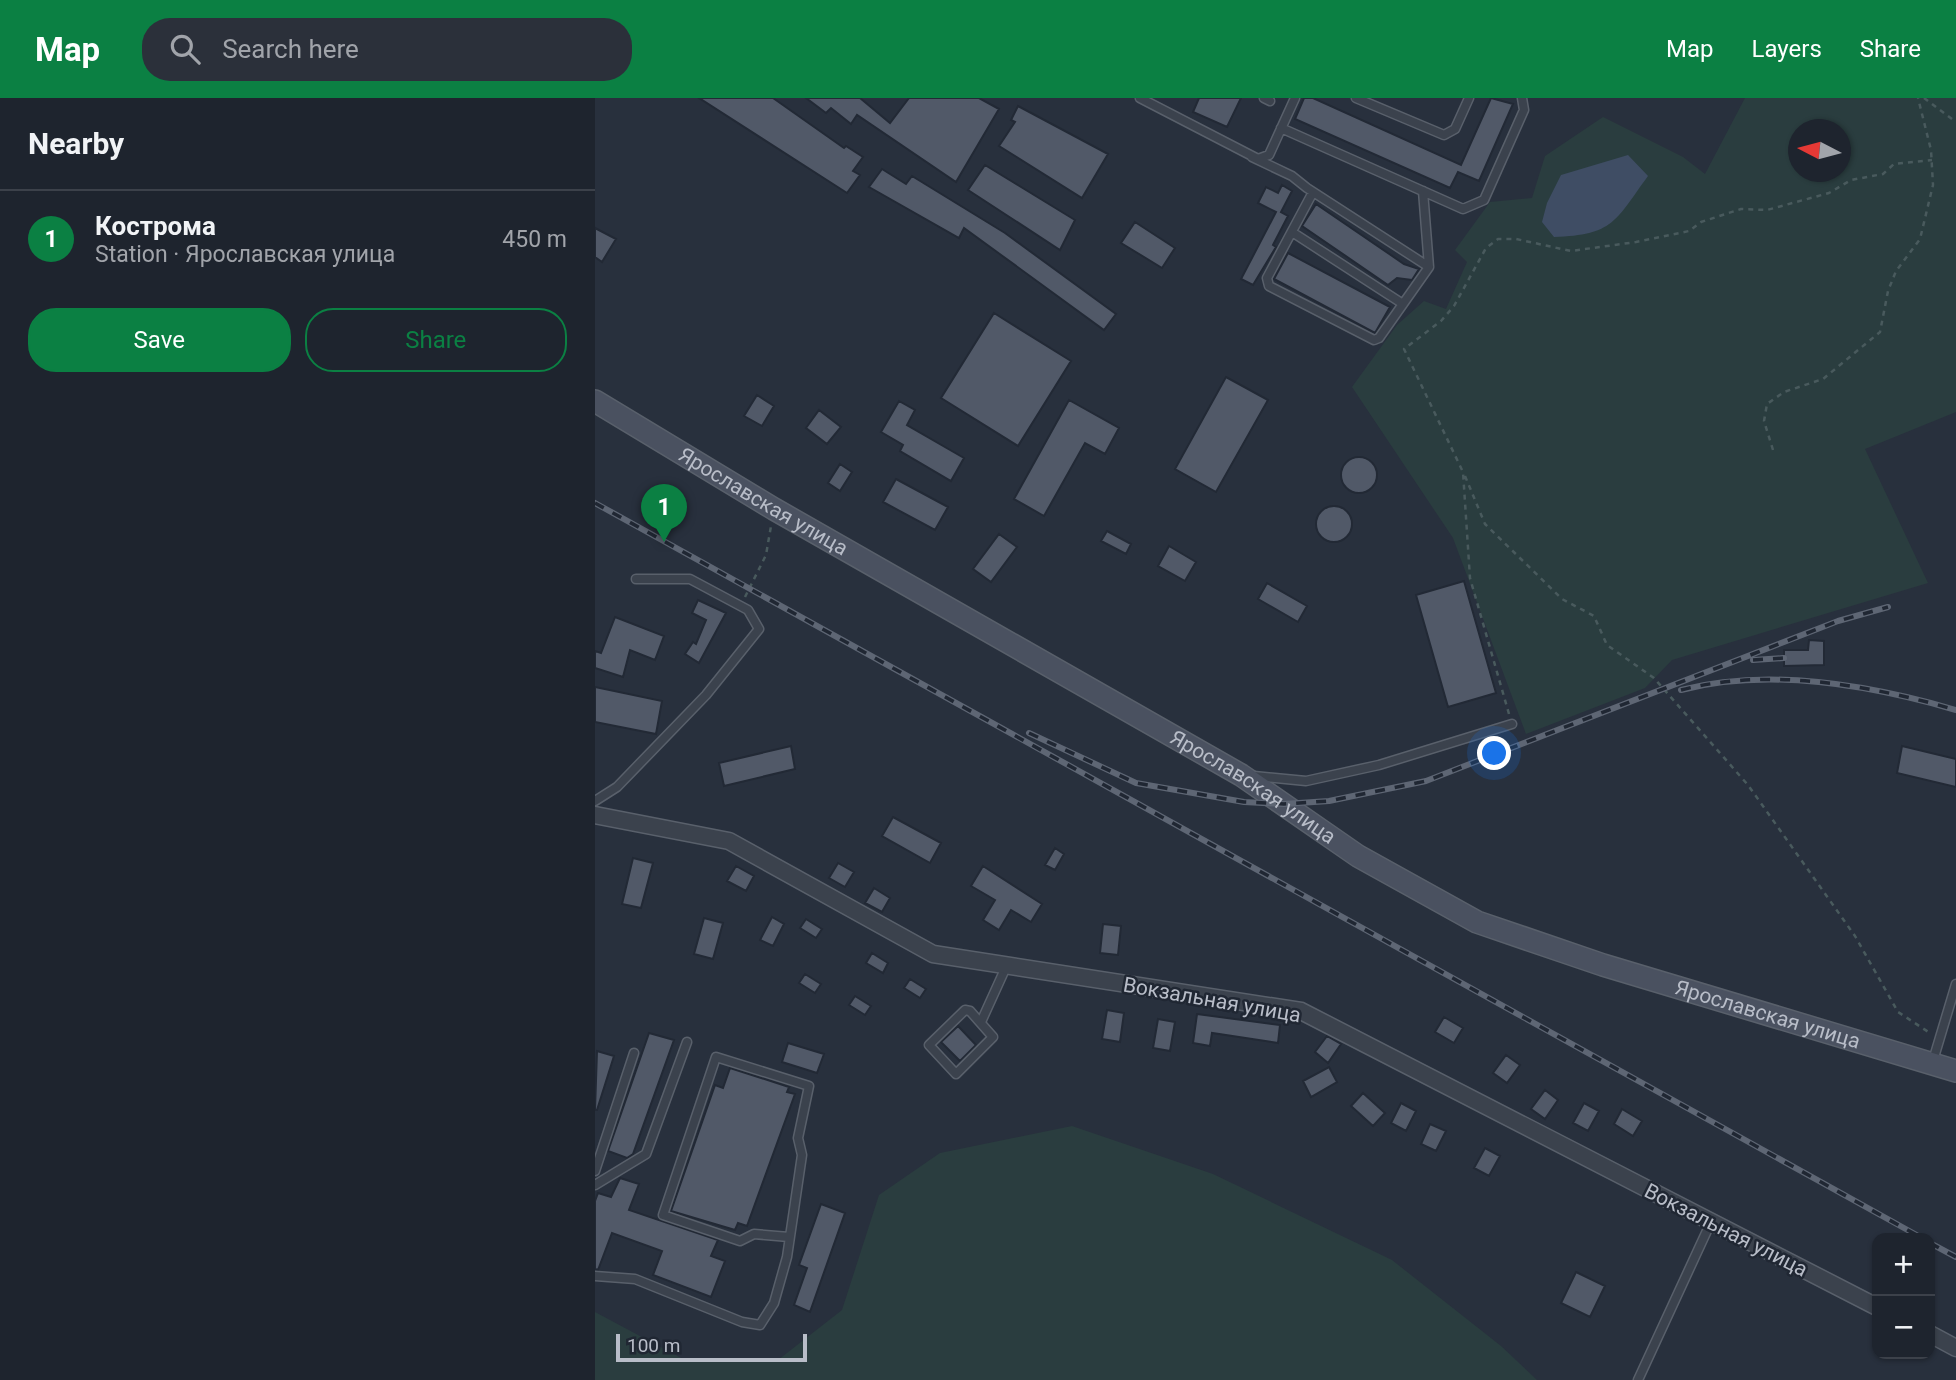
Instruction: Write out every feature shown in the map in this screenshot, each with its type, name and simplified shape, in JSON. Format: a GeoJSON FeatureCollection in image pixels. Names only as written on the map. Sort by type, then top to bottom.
{"type":"FeatureCollection","features":[{"type":"Feature","properties":{"kind":"main road","name":"Ярославская улица"},"geometry":{"type":"LineString","coordinates":[[595,401],[774,509],[1241,775],[1358,856],[1477,922],[1603,965],[1956,1072]]}},
{"type":"Feature","properties":{"kind":"street","name":"Вокзальная улица"},"geometry":{"type":"LineString","coordinates":[[595,815],[729,841],[933,954],[1301,1011],[1872,1304]]}},
{"type":"Feature","properties":{"kind":"street"},"geometry":{"type":"LineString","coordinates":[[1935,1337],[1956,1348]]}},
{"type":"Feature","properties":{"kind":"lane"},"geometry":{"type":"LineString","coordinates":[[1140,98],[1292,176],[1429,267]]}},
{"type":"Feature","properties":{"kind":"lane"},"geometry":{"type":"LineString","coordinates":[[1252,157],[1258,159],[1269,155],[1295,98]]}},
{"type":"Feature","properties":{"kind":"lane"},"geometry":{"type":"LineString","coordinates":[[1356,98],[1444,135],[1455,129],[1469,98]]}},
{"type":"Feature","properties":{"kind":"lane"},"geometry":{"type":"LineString","coordinates":[[1281,128],[1463,209],[1484,200],[1524,110],[1524,100]]}},
{"type":"Feature","properties":{"kind":"lane"},"geometry":{"type":"LineString","coordinates":[[1313,192],[1267,278],[1269,286],[1374,340],[1379,338],[1429,267],[1423,191]]}},
{"type":"Feature","properties":{"kind":"lane"},"geometry":{"type":"LineString","coordinates":[[1292,232],[1403,304]]}},
{"type":"Feature","properties":{"kind":"lane"},"geometry":{"type":"LineString","coordinates":[[595,801],[617,787],[706,695],[759,629],[748,610],[690,579],[636,579]]}},
{"type":"Feature","properties":{"kind":"lane"},"geometry":{"type":"LineString","coordinates":[[1241,775],[1306,780],[1379,765],[1512,724]]}},
{"type":"Feature","properties":{"kind":"lane"},"geometry":{"type":"LineString","coordinates":[[981,1022],[1006,967]]}},
{"type":"Feature","properties":{"kind":"lane"},"geometry":{"type":"LineString","coordinates":[[1932,1063],[1956,984]]}},
{"type":"Feature","properties":{"kind":"lane"},"geometry":{"type":"LineString","coordinates":[[970,1010],[981,1022],[992,1033],[992,1042],[961,1072],[953,1072],[931,1050],[931,1041],[961,1011],[970,1010]]}},
{"type":"Feature","properties":{"kind":"lane"},"geometry":{"type":"LineString","coordinates":[[595,1185],[646,1154],[687,1042]]}},
{"type":"Feature","properties":{"kind":"lane"},"geometry":{"type":"LineString","coordinates":[[595,1171],[634,1054]]}},
{"type":"Feature","properties":{"kind":"lane"},"geometry":{"type":"LineString","coordinates":[[595,1276],[635,1279],[742,1322],[760,1325],[774,1303],[787,1257],[802,1155],[797,1138],[809,1086],[716,1057],[663,1214],[740,1241],[754,1234],[789,1237]]}},
{"type":"Feature","properties":{"kind":"lane"},"geometry":{"type":"LineString","coordinates":[[1638,1380],[1711,1222]]}},
{"type":"Feature","properties":{"kind":"path"},"geometry":{"type":"LineString","coordinates":[[1773,450],[1763,421],[1767,404],[1784,392],[1822,379],[1880,332],[1896,271],[1920,239],[1933,185],[1932,160],[1918,98]]}},
{"type":"Feature","properties":{"kind":"path"},"geometry":{"type":"LineString","coordinates":[[1924,98],[1956,122]]}},
{"type":"Feature","properties":{"kind":"path"},"geometry":{"type":"LineString","coordinates":[[1932,160],[1894,164],[1883,174],[1851,180],[1829,193],[1767,210],[1741,209],[1701,222],[1689,231],[1636,242],[1571,251],[1498,239],[1486,248],[1454,306],[1441,321],[1404,349],[1485,524],[1562,599],[1594,616],[1607,645],[1654,678],[1748,785],[1855,936],[1898,1012],[1926,1033],[1941,1034]]}},
{"type":"Feature","properties":{"kind":"path"},"geometry":{"type":"LineString","coordinates":[[1463,472],[1470,578],[1512,724]]}},
{"type":"Feature","properties":{"kind":"path"},"geometry":{"type":"LineString","coordinates":[[751,604],[744,598],[766,555],[774,509]]}},
{"type":"Feature","properties":{"kind":"shaded area"},"geometry":{"type":"Polygon","coordinates":[[[1745,98],[1956,98],[1956,412],[1865,449],[1928,583],[1672,660],[1645,688],[1526,734],[1453,538],[1352,387],[1397,325],[1424,301],[1446,309],[1467,262],[1455,250],[1490,202],[1532,198],[1545,156],[1603,117],[1683,157],[1705,174],[1745,98]]]}},
{"type":"Feature","properties":{"kind":"shaded area"},"geometry":{"type":"Polygon","coordinates":[[[1072,1126],[1213,1174],[1392,1260],[1501,1346],[1537,1380],[595,1380],[595,1312],[683,1359],[778,1360],[842,1310],[879,1195],[940,1153],[1072,1126]]]}},
{"type":"Feature","properties":{"kind":"water"},"geometry":{"type":"Polygon","coordinates":[[[1628,155],[1648,176],[1620,215],[1601,229],[1589,233],[1554,237],[1542,222],[1547,203],[1561,175],[1628,155]]]}},
{"type":"Feature","properties":{"kind":"building"},"geometry":{"type":"Polygon","coordinates":[[[699,98],[773,98],[844,148],[846,146],[863,157],[853,171],[860,175],[847,193],[699,98]]]}},
{"type":"Feature","properties":{"kind":"building"},"geometry":{"type":"Polygon","coordinates":[[[806,98],[860,98],[890,123],[909,98],[979,98],[999,109],[956,182],[857,115],[851,124],[831,108],[826,113],[806,98]]]}},
{"type":"Feature","properties":{"kind":"building"},"geometry":{"type":"Polygon","coordinates":[[[1199,98],[1241,98],[1227,127],[1193,112],[1199,98]]]}},
{"type":"Feature","properties":{"kind":"building"},"geometry":{"type":"Polygon","coordinates":[[[1304,98],[1313,98],[1461,165],[1491,98],[1513,104],[1479,181],[1458,172],[1450,188],[1295,119],[1304,98]]]}},
{"type":"Feature","properties":{"kind":"building"},"geometry":{"type":"Polygon","coordinates":[[[1018,106],[1108,154],[1082,198],[999,146],[1015,122],[1011,120],[1018,106]]]}},
{"type":"Feature","properties":{"kind":"building"},"geometry":{"type":"Polygon","coordinates":[[[985,165],[1075,220],[1060,250],[968,190],[985,165]]]}},
{"type":"Feature","properties":{"kind":"building"},"geometry":{"type":"Polygon","coordinates":[[[882,169],[906,184],[912,176],[1005,233],[1116,314],[1104,330],[964,228],[959,238],[869,187],[882,169]]]}},
{"type":"Feature","properties":{"kind":"building"},"geometry":{"type":"Polygon","coordinates":[[[1282,185],[1292,191],[1281,212],[1288,216],[1273,245],[1276,247],[1253,285],[1241,279],[1276,212],[1258,203],[1266,187],[1278,193],[1282,185]]]}},
{"type":"Feature","properties":{"kind":"building"},"geometry":{"type":"Polygon","coordinates":[[[1316,204],[1404,264],[1419,269],[1412,280],[1397,278],[1388,285],[1302,226],[1316,204]]]}},
{"type":"Feature","properties":{"kind":"building"},"geometry":{"type":"Polygon","coordinates":[[[1135,222],[1175,248],[1162,268],[1121,243],[1135,222]]]}},
{"type":"Feature","properties":{"kind":"building"},"geometry":{"type":"Polygon","coordinates":[[[595,228],[616,239],[602,262],[595,257],[595,228]]]}},
{"type":"Feature","properties":{"kind":"building"},"geometry":{"type":"Polygon","coordinates":[[[1288,253],[1390,307],[1375,333],[1274,279],[1288,253]]]}},
{"type":"Feature","properties":{"kind":"building"},"geometry":{"type":"Polygon","coordinates":[[[994,313],[1071,361],[1018,446],[941,398],[994,313]]]}},
{"type":"Feature","properties":{"kind":"building"},"geometry":{"type":"Polygon","coordinates":[[[1226,377],[1268,400],[1216,492],[1175,469],[1226,377]]]}},
{"type":"Feature","properties":{"kind":"building"},"geometry":{"type":"Polygon","coordinates":[[[757,395],[774,406],[762,426],[744,416],[757,395]]]}},
{"type":"Feature","properties":{"kind":"building"},"geometry":{"type":"Polygon","coordinates":[[[1069,400],[1119,428],[1105,454],[1085,443],[1044,516],[1014,499],[1069,400]]]}},
{"type":"Feature","properties":{"kind":"building"},"geometry":{"type":"Polygon","coordinates":[[[899,401],[915,410],[907,425],[964,458],[951,481],[900,451],[903,445],[881,432],[899,401]]]}},
{"type":"Feature","properties":{"kind":"building"},"geometry":{"type":"Polygon","coordinates":[[[819,410],[841,427],[827,444],[806,428],[819,410]]]}},
{"type":"Feature","properties":{"kind":"building"},"geometry":{"type":"Polygon","coordinates":[[[1359,457],[1372,462],[1377,475],[1372,488],[1359,493],[1346,488],[1341,475],[1346,462],[1359,457]]]}},
{"type":"Feature","properties":{"kind":"building"},"geometry":{"type":"Polygon","coordinates":[[[840,464],[852,472],[840,491],[828,483],[840,464]]]}},
{"type":"Feature","properties":{"kind":"building"},"geometry":{"type":"Polygon","coordinates":[[[896,479],[948,507],[935,530],[883,502],[896,479]]]}},
{"type":"Feature","properties":{"kind":"building"},"geometry":{"type":"Polygon","coordinates":[[[1334,506],[1347,511],[1352,524],[1347,537],[1334,542],[1321,537],[1316,524],[1321,511],[1334,506]]]}},
{"type":"Feature","properties":{"kind":"building"},"geometry":{"type":"Polygon","coordinates":[[[1107,531],[1131,544],[1126,554],[1101,541],[1107,531]]]}},
{"type":"Feature","properties":{"kind":"building"},"geometry":{"type":"Polygon","coordinates":[[[999,534],[1017,547],[991,582],[973,569],[999,534]]]}},
{"type":"Feature","properties":{"kind":"building"},"geometry":{"type":"Polygon","coordinates":[[[1169,546],[1196,562],[1185,581],[1158,566],[1169,546]]]}},
{"type":"Feature","properties":{"kind":"building"},"geometry":{"type":"Polygon","coordinates":[[[1464,581],[1496,693],[1448,707],[1416,595],[1464,581]]]}},
{"type":"Feature","properties":{"kind":"building"},"geometry":{"type":"Polygon","coordinates":[[[1267,583],[1307,606],[1298,622],[1258,599],[1267,583]]]}},
{"type":"Feature","properties":{"kind":"building"},"geometry":{"type":"Polygon","coordinates":[[[698,600],[726,613],[699,663],[685,654],[693,642],[696,644],[706,620],[692,613],[698,600]]]}},
{"type":"Feature","properties":{"kind":"building"},"geometry":{"type":"Polygon","coordinates":[[[615,617],[664,636],[655,660],[630,650],[623,677],[595,668],[595,651],[601,653],[615,617]]]}},
{"type":"Feature","properties":{"kind":"building"},"geometry":{"type":"Polygon","coordinates":[[[1809,640],[1824,641],[1824,665],[1784,666],[1784,650],[1808,650],[1809,640]]]}},
{"type":"Feature","properties":{"kind":"building"},"geometry":{"type":"Polygon","coordinates":[[[595,687],[662,701],[656,734],[595,722],[595,687]]]}},
{"type":"Feature","properties":{"kind":"building"},"geometry":{"type":"Polygon","coordinates":[[[791,746],[795,769],[724,786],[719,763],[791,746]]]}},
{"type":"Feature","properties":{"kind":"building"},"geometry":{"type":"Polygon","coordinates":[[[1902,746],[1956,759],[1956,787],[1897,773],[1902,746]]]}},
{"type":"Feature","properties":{"kind":"building"},"geometry":{"type":"Polygon","coordinates":[[[893,817],[941,843],[930,863],[882,836],[893,817]]]}},
{"type":"Feature","properties":{"kind":"building"},"geometry":{"type":"Polygon","coordinates":[[[1055,848],[1064,854],[1055,870],[1045,865],[1055,848]]]}},
{"type":"Feature","properties":{"kind":"building"},"geometry":{"type":"Polygon","coordinates":[[[633,858],[653,863],[641,908],[622,904],[633,858]]]}},
{"type":"Feature","properties":{"kind":"building"},"geometry":{"type":"Polygon","coordinates":[[[838,863],[854,872],[845,887],[829,878],[838,863]]]}},
{"type":"Feature","properties":{"kind":"building"},"geometry":{"type":"Polygon","coordinates":[[[736,866],[754,876],[746,891],[727,881],[736,866]]]}},
{"type":"Feature","properties":{"kind":"building"},"geometry":{"type":"Polygon","coordinates":[[[983,866],[1042,904],[1031,922],[1011,910],[999,930],[983,920],[995,900],[971,886],[983,866]]]}},
{"type":"Feature","properties":{"kind":"building"},"geometry":{"type":"Polygon","coordinates":[[[874,888],[890,898],[882,912],[865,903],[874,888]]]}},
{"type":"Feature","properties":{"kind":"building"},"geometry":{"type":"Polygon","coordinates":[[[772,917],[784,924],[773,946],[760,940],[772,917]]]}},
{"type":"Feature","properties":{"kind":"building"},"geometry":{"type":"Polygon","coordinates":[[[704,918],[723,923],[713,959],[694,954],[704,918]]]}},
{"type":"Feature","properties":{"kind":"building"},"geometry":{"type":"Polygon","coordinates":[[[806,919],[822,929],[816,938],[800,928],[806,919]]]}},
{"type":"Feature","properties":{"kind":"building"},"geometry":{"type":"Polygon","coordinates":[[[1103,924],[1121,926],[1118,955],[1100,953],[1103,924]]]}},
{"type":"Feature","properties":{"kind":"building"},"geometry":{"type":"Polygon","coordinates":[[[872,953],[888,963],[883,973],[866,963],[872,953]]]}},
{"type":"Feature","properties":{"kind":"building"},"geometry":{"type":"Polygon","coordinates":[[[805,974],[821,984],[815,993],[799,983],[805,974]]]}},
{"type":"Feature","properties":{"kind":"building"},"geometry":{"type":"Polygon","coordinates":[[[910,979],[926,989],[920,998],[904,988],[910,979]]]}},
{"type":"Feature","properties":{"kind":"building"},"geometry":{"type":"Polygon","coordinates":[[[855,996],[871,1006],[865,1015],[849,1005],[855,996]]]}},
{"type":"Feature","properties":{"kind":"building"},"geometry":{"type":"Polygon","coordinates":[[[1107,1010],[1124,1013],[1120,1042],[1102,1039],[1107,1010]]]}},
{"type":"Feature","properties":{"kind":"building"},"geometry":{"type":"Polygon","coordinates":[[[1197,1014],[1280,1025],[1278,1043],[1212,1033],[1210,1046],[1193,1043],[1197,1014]]]}},
{"type":"Feature","properties":{"kind":"building"},"geometry":{"type":"Polygon","coordinates":[[[1444,1017],[1463,1028],[1454,1043],[1435,1032],[1444,1017]]]}},
{"type":"Feature","properties":{"kind":"building"},"geometry":{"type":"Polygon","coordinates":[[[1158,1019],[1175,1022],[1170,1051],[1153,1048],[1158,1019]]]}},
{"type":"Feature","properties":{"kind":"building"},"geometry":{"type":"Polygon","coordinates":[[[958,1026],[976,1045],[960,1061],[941,1042],[958,1026]]]}},
{"type":"Feature","properties":{"kind":"building"},"geometry":{"type":"Polygon","coordinates":[[[649,1033],[674,1040],[633,1154],[627,1158],[608,1151],[649,1033]]]}},
{"type":"Feature","properties":{"kind":"building"},"geometry":{"type":"Polygon","coordinates":[[[1327,1036],[1341,1044],[1328,1063],[1315,1052],[1327,1036]]]}},
{"type":"Feature","properties":{"kind":"building"},"geometry":{"type":"Polygon","coordinates":[[[788,1043],[824,1054],[817,1073],[782,1062],[788,1043]]]}},
{"type":"Feature","properties":{"kind":"building"},"geometry":{"type":"Polygon","coordinates":[[[597,1051],[614,1056],[595,1110],[597,1051]]]}},
{"type":"Feature","properties":{"kind":"building"},"geometry":{"type":"Polygon","coordinates":[[[1506,1055],[1520,1065],[1507,1083],[1493,1073],[1506,1055]]]}},
{"type":"Feature","properties":{"kind":"building"},"geometry":{"type":"Polygon","coordinates":[[[1329,1067],[1337,1082],[1311,1097],[1303,1081],[1329,1067]]]}},
{"type":"Feature","properties":{"kind":"building"},"geometry":{"type":"Polygon","coordinates":[[[730,1068],[789,1087],[787,1092],[795,1094],[747,1226],[738,1223],[735,1230],[671,1211],[715,1085],[723,1088],[730,1068]]]}},
{"type":"Feature","properties":{"kind":"building"},"geometry":{"type":"Polygon","coordinates":[[[1545,1090],[1558,1100],[1545,1119],[1531,1109],[1545,1090]]]}},
{"type":"Feature","properties":{"kind":"building"},"geometry":{"type":"Polygon","coordinates":[[[1363,1093],[1385,1113],[1373,1126],[1351,1106],[1363,1093]]]}},
{"type":"Feature","properties":{"kind":"building"},"geometry":{"type":"Polygon","coordinates":[[[1401,1103],[1416,1111],[1406,1131],[1391,1123],[1401,1103]]]}},
{"type":"Feature","properties":{"kind":"building"},"geometry":{"type":"Polygon","coordinates":[[[1584,1103],[1599,1111],[1588,1131],[1573,1123],[1584,1103]]]}},
{"type":"Feature","properties":{"kind":"building"},"geometry":{"type":"Polygon","coordinates":[[[1622,1109],[1642,1121],[1633,1136],[1614,1124],[1622,1109]]]}},
{"type":"Feature","properties":{"kind":"building"},"geometry":{"type":"Polygon","coordinates":[[[1430,1124],[1446,1131],[1436,1151],[1421,1144],[1430,1124]]]}},
{"type":"Feature","properties":{"kind":"building"},"geometry":{"type":"Polygon","coordinates":[[[1485,1148],[1500,1156],[1489,1176],[1474,1168],[1485,1148]]]}},
{"type":"Feature","properties":{"kind":"building"},"geometry":{"type":"Polygon","coordinates":[[[620,1178],[639,1184],[629,1210],[718,1240],[711,1256],[725,1261],[711,1297],[653,1275],[662,1251],[612,1233],[598,1270],[595,1269],[595,1201],[598,1193],[611,1197],[620,1178]]]}},
{"type":"Feature","properties":{"kind":"building"},"geometry":{"type":"Polygon","coordinates":[[[821,1204],[845,1213],[810,1312],[794,1305],[807,1268],[799,1265],[821,1204]]]}},
{"type":"Feature","properties":{"kind":"building"},"geometry":{"type":"Polygon","coordinates":[[[1576,1272],[1605,1286],[1590,1317],[1561,1303],[1576,1272]]]}},
{"type":"Feature","properties":{"kind":"railway"},"geometry":{"type":"LineString","coordinates":[[595,503],[1913,1233]]}},
{"type":"Feature","properties":{"kind":"railway"},"geometry":{"type":"LineString","coordinates":[[1029,733],[1136,783],[1244,802],[1284,804],[1329,801],[1426,781],[1838,621],[1888,607]]}},
{"type":"Feature","properties":{"kind":"railway"},"geometry":{"type":"LineString","coordinates":[[1753,660],[1784,658]]}},
{"type":"Feature","properties":{"kind":"railway"},"geometry":{"type":"LineString","coordinates":[[1681,690],[1749,680],[1819,682],[1889,693],[1956,710]]}},
{"type":"Feature","properties":{"kind":"railway"},"geometry":{"type":"LineString","coordinates":[[1935,1246],[1956,1257]]}},
{"type":"Feature","properties":{"kind":"place","name":"Кострома"},"geometry":{"type":"Point","coordinates":[664,542]}}]}
